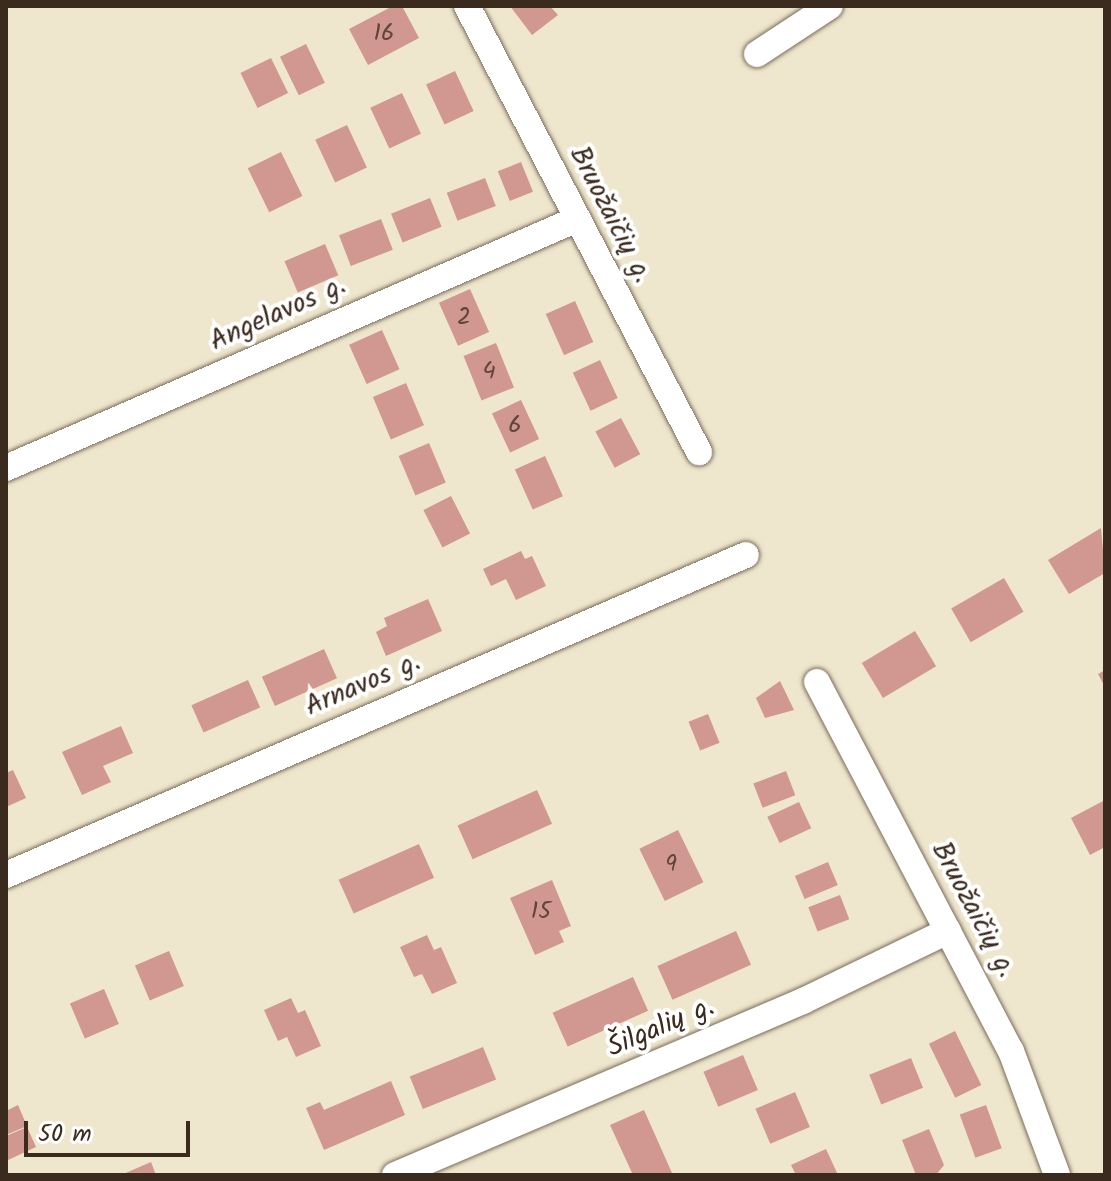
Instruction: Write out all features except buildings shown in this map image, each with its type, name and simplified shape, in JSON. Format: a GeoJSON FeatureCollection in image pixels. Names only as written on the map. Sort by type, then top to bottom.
{"type":"FeatureCollection","features":[{"type":"Feature","properties":{"kind":"street","name":"Bruožaičių g."},"geometry":{"type":"LineString","coordinates":[[467,6],[575,220],[699,452]]}},
{"type":"Feature","properties":{"kind":"street"},"geometry":{"type":"LineString","coordinates":[[757,54],[830,6]]}},
{"type":"Feature","properties":{"kind":"street","name":"Angelavos g."},"geometry":{"type":"LineString","coordinates":[[6,468],[575,220]]}},
{"type":"Feature","properties":{"kind":"street","name":"Arnavos g."},"geometry":{"type":"LineString","coordinates":[[6,875],[746,555]]}},
{"type":"Feature","properties":{"kind":"street","name":"Bruožaičių g."},"geometry":{"type":"LineString","coordinates":[[817,682],[1023,1077],[1057,1175]]}},
{"type":"Feature","properties":{"kind":"street","name":"Šilgalių g."},"geometry":{"type":"LineString","coordinates":[[395,1175],[803,1001],[948,931]]}}]}
